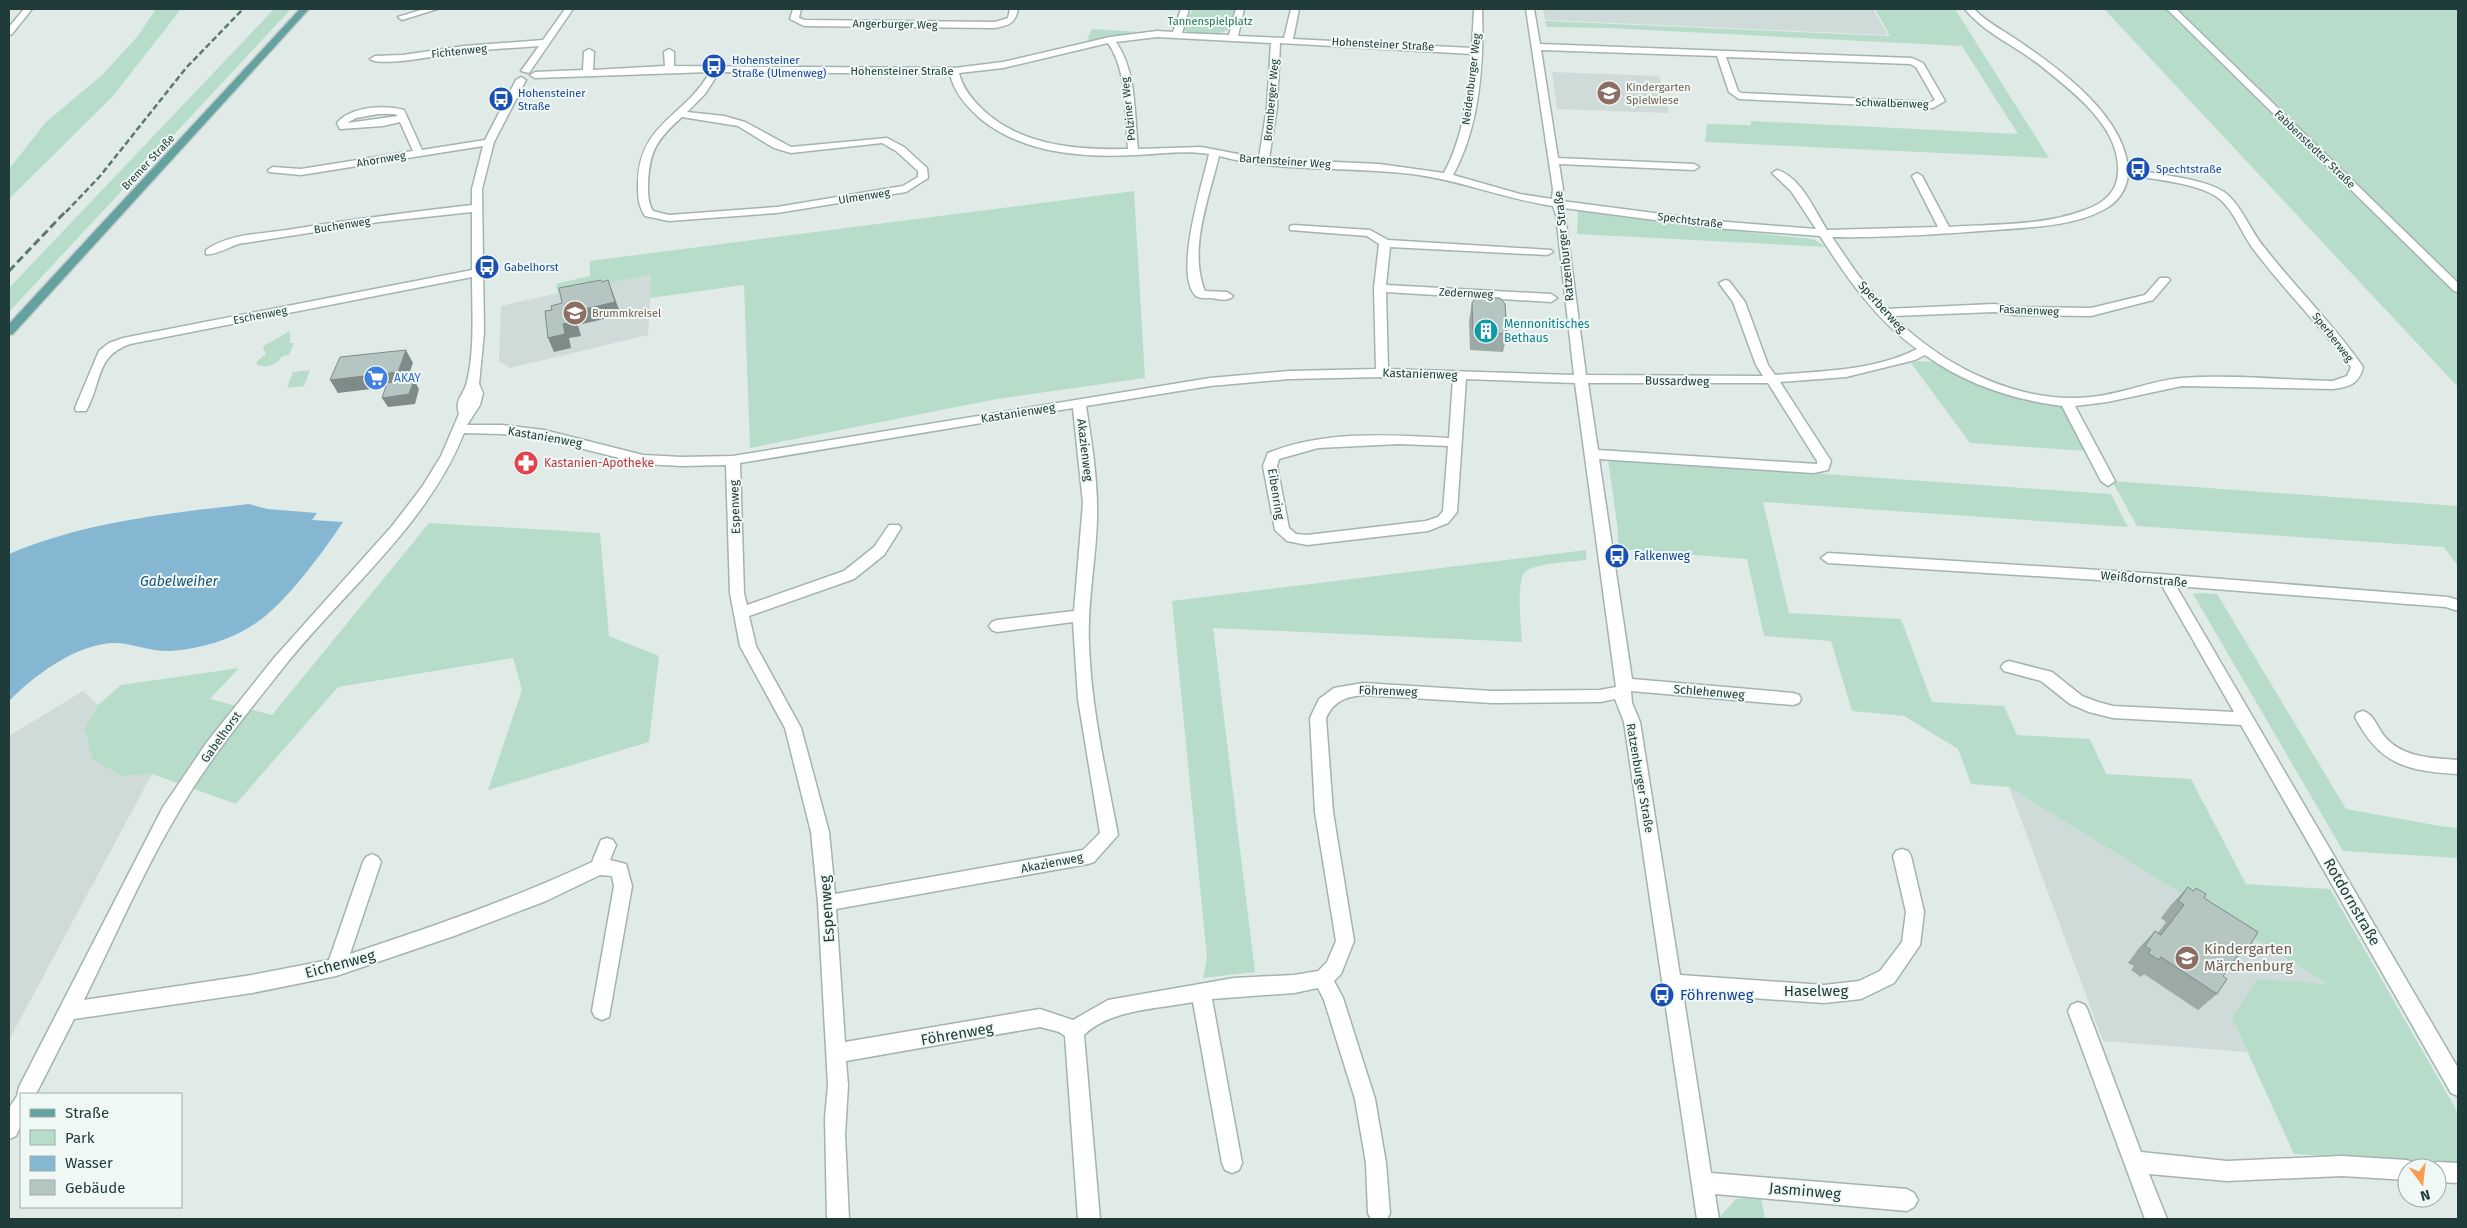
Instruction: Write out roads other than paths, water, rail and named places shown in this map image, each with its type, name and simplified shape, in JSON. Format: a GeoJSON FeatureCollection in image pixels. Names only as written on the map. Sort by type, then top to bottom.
{"type":"FeatureCollection","features":[{"type":"Feature","properties":{"kind":"main road","name":"Bremer Straße"},"geometry":{"type":"LineString","coordinates":[[9,331],[305,9]]}},
{"type":"Feature","properties":{"kind":"street"},"geometry":{"type":"LineString","coordinates":[[9,32],[28,9]]}},
{"type":"Feature","properties":{"kind":"street"},"geometry":{"type":"LineString","coordinates":[[402,17],[433,9]]}},
{"type":"Feature","properties":{"kind":"street","name":"Gabelhorst"},"geometry":{"type":"LineString","coordinates":[[26,1093],[169,812],[213,747],[279,662],[397,529],[438,473],[448,456],[462,421],[476,400],[477,393],[473,384],[478,333],[477,189],[489,142],[508,100],[527,75],[543,43],[569,9]]}},
{"type":"Feature","properties":{"kind":"street","name":"Angerburger Weg"},"geometry":{"type":"LineString","coordinates":[[797,9],[794,19],[804,23],[995,25],[1012,19],[1014,9]]}},
{"type":"Feature","properties":{"kind":"street"},"geometry":{"type":"LineString","coordinates":[[1177,34],[1185,9]]}},
{"type":"Feature","properties":{"kind":"street"},"geometry":{"type":"LineString","coordinates":[[1234,36],[1240,9]]}},
{"type":"Feature","properties":{"kind":"street"},"geometry":{"type":"LineString","coordinates":[[1288,40],[1294,9]]}},
{"type":"Feature","properties":{"kind":"street","name":"Neidenburger Weg"},"geometry":{"type":"LineString","coordinates":[[1447,176],[1458,153],[1466,128],[1476,51],[1478,9]]}},
{"type":"Feature","properties":{"kind":"street","name":"Ratzenburger Straße"},"geometry":{"type":"LineString","coordinates":[[1530,9],[1593,454],[1624,707],[1632,722],[1708,1219]]}},
{"type":"Feature","properties":{"kind":"street"},"geometry":{"type":"LineString","coordinates":[[1969,9],[1982,22],[2017,44],[2075,89],[2119,142],[2124,171]]}},
{"type":"Feature","properties":{"kind":"street","name":"Fabbenstedter Straße"},"geometry":{"type":"LineString","coordinates":[[2171,9],[2458,289]]}},
{"type":"Feature","properties":{"kind":"street","name":"Hohensteiner Straße"},"geometry":{"type":"LineString","coordinates":[[527,75],[670,69],[954,71],[1003,65],[1110,40],[1141,35],[1177,34],[1476,51]]}},
{"type":"Feature","properties":{"kind":"street","name":"Bromberger Weg"},"geometry":{"type":"LineString","coordinates":[[1264,160],[1272,107],[1276,39]]}},
{"type":"Feature","properties":{"kind":"street","name":"Polziner Weg"},"geometry":{"type":"LineString","coordinates":[[1110,40],[1120,53],[1126,77],[1133,152]]}},
{"type":"Feature","properties":{"kind":"street","name":"Fichtenweg"},"geometry":{"type":"LineString","coordinates":[[375,59],[403,58],[464,49],[543,43]]}},
{"type":"Feature","properties":{"kind":"street","name":"Schwalbenweg"},"geometry":{"type":"LineString","coordinates":[[1535,47],[1720,53],[1912,61],[1920,65],[1940,101],[1933,105],[1739,96],[1734,92],[1720,53]]}},
{"type":"Feature","properties":{"kind":"street"},"geometry":{"type":"LineString","coordinates":[[588,72],[589,52]]}},
{"type":"Feature","properties":{"kind":"street"},"geometry":{"type":"LineString","coordinates":[[669,52],[670,69]]}},
{"type":"Feature","properties":{"kind":"street","name":"Ulmenweg"},"geometry":{"type":"LineString","coordinates":[[679,114],[725,120],[750,127],[776,147],[791,150],[884,140],[894,143],[913,160],[923,170],[923,178],[906,189],[777,210],[669,218],[649,214],[643,206],[642,167],[646,150],[658,133],[700,94],[716,69]]}},
{"type":"Feature","properties":{"kind":"street","name":"Bartensteiner Weg"},"geometry":{"type":"LineString","coordinates":[[954,71],[957,85],[973,106],[988,120],[1007,131],[1035,142],[1064,150],[1133,152],[1183,149],[1215,152],[1245,159],[1378,167],[1447,176],[1538,201],[1557,203]]}},
{"type":"Feature","properties":{"kind":"street"},"geometry":{"type":"LineString","coordinates":[[404,118],[355,127],[344,127],[342,123],[353,115],[391,110],[401,112],[404,118],[418,152]]}},
{"type":"Feature","properties":{"kind":"street","name":"Ahornweg"},"geometry":{"type":"LineString","coordinates":[[273,170],[301,172],[489,142]]}},
{"type":"Feature","properties":{"kind":"street"},"geometry":{"type":"LineString","coordinates":[[1215,152],[1195,235],[1192,275],[1201,294],[1227,296]]}},
{"type":"Feature","properties":{"kind":"street"},"geometry":{"type":"LineString","coordinates":[[1553,161],[1694,167]]}},
{"type":"Feature","properties":{"kind":"street","name":"Spechtstraße"},"geometry":{"type":"LineString","coordinates":[[1557,203],[1695,221],[1824,233],[1945,230],[2054,221],[2086,212],[2109,202],[2120,188],[2124,171]]}},
{"type":"Feature","properties":{"kind":"street","name":"Sperberweg"},"geometry":{"type":"LineString","coordinates":[[1824,233],[1884,313],[1896,326],[1925,350],[1954,368],[2028,396],[2067,402],[2102,400],[2174,383],[2202,381],[2333,385],[2349,383],[2355,377],[2357,368],[2332,333],[2258,248],[2230,204],[2220,194],[2202,186],[2124,171]]}},
{"type":"Feature","properties":{"kind":"street"},"geometry":{"type":"LineString","coordinates":[[1777,173],[1796,189],[1824,233]]}},
{"type":"Feature","properties":{"kind":"street"},"geometry":{"type":"LineString","coordinates":[[1917,176],[1945,230]]}},
{"type":"Feature","properties":{"kind":"street","name":"Buchenweg"},"geometry":{"type":"LineString","coordinates":[[210,252],[217,247],[237,241],[379,219],[477,208]]}},
{"type":"Feature","properties":{"kind":"street"},"geometry":{"type":"LineString","coordinates":[[1294,228],[1370,233],[1385,243],[1547,252]]}},
{"type":"Feature","properties":{"kind":"street"},"geometry":{"type":"LineString","coordinates":[[1382,373],[1380,288],[1385,243]]}},
{"type":"Feature","properties":{"kind":"street","name":"Eschenweg"},"geometry":{"type":"LineString","coordinates":[[81,408],[103,354],[113,346],[127,341],[478,272]]}},
{"type":"Feature","properties":{"kind":"street","name":"Fasanenweg"},"geometry":{"type":"LineString","coordinates":[[1884,313],[1994,308],[2015,311],[2091,312],[2149,298],[2164,280]]}},
{"type":"Feature","properties":{"kind":"street"},"geometry":{"type":"LineString","coordinates":[[1593,454],[1814,470],[1823,467],[1824,461],[1773,379],[1762,365],[1739,302],[1724,283]]}},
{"type":"Feature","properties":{"kind":"street","name":"Zedernweg"},"geometry":{"type":"LineString","coordinates":[[1380,288],[1551,298]]}},
{"type":"Feature","properties":{"kind":"street","name":"Bussardweg"},"geometry":{"type":"LineString","coordinates":[[1582,379],[1751,381],[1846,373],[1911,357],[1925,350]]}},
{"type":"Feature","properties":{"kind":"street","name":"Kastanienweg"},"geometry":{"type":"LineString","coordinates":[[462,421],[487,428],[521,431],[572,440],[632,457],[675,462],[733,460],[1210,382],[1289,375],[1382,373],[1582,379]]}},
{"type":"Feature","properties":{"kind":"street","name":"Eibenring"},"geometry":{"type":"LineString","coordinates":[[1455,442],[1349,441],[1286,450],[1273,456],[1270,466],[1282,530],[1292,538],[1306,540],[1428,526],[1443,520],[1450,512],[1460,375]]}},
{"type":"Feature","properties":{"kind":"street"},"geometry":{"type":"LineString","coordinates":[[2067,402],[2108,481]]}},
{"type":"Feature","properties":{"kind":"street","name":"Akazienweg"},"geometry":{"type":"LineString","coordinates":[[828,903],[1088,857],[1109,835],[1087,720],[1081,616],[1090,520],[1090,484],[1079,404]]}},
{"type":"Feature","properties":{"kind":"street","name":"Espenweg"},"geometry":{"type":"LineString","coordinates":[[733,460],[737,593],[748,646],[793,728],[820,832],[828,903],[838,1086],[834,1107],[840,1189],[838,1219]]}},
{"type":"Feature","properties":{"kind":"street"},"geometry":{"type":"LineString","coordinates":[[741,614],[849,575],[879,551],[894,528]]}},
{"type":"Feature","properties":{"kind":"street","name":"Weißdornstraße"},"geometry":{"type":"LineString","coordinates":[[1828,558],[2146,578],[2167,582],[2448,602],[2458,606]]}},
{"type":"Feature","properties":{"kind":"street","name":"Rotdornstraße"},"geometry":{"type":"LineString","coordinates":[[2167,582],[2458,1086]]}},
{"type":"Feature","properties":{"kind":"street"},"geometry":{"type":"LineString","coordinates":[[997,626],[1081,616]]}},
{"type":"Feature","properties":{"kind":"street"},"geometry":{"type":"LineString","coordinates":[[2008,667],[2046,676],[2064,692],[2095,708],[2113,712],[2246,719]]}},
{"type":"Feature","properties":{"kind":"street","name":"Schlehenweg"},"geometry":{"type":"LineString","coordinates":[[1623,688],[1793,699]]}},
{"type":"Feature","properties":{"kind":"street","name":"Föhrenweg"},"geometry":{"type":"LineString","coordinates":[[1323,979],[1334,968],[1345,941],[1324,812],[1318,718],[1325,703],[1340,692],[1363,689],[1492,697],[1566,694],[1600,696],[1623,688]]}},
{"type":"Feature","properties":{"kind":"street"},"geometry":{"type":"LineString","coordinates":[[2363,716],[2383,746],[2403,757],[2425,765],[2458,767]]}},
{"type":"Feature","properties":{"kind":"street"},"geometry":{"type":"LineString","coordinates":[[602,1011],[623,886],[620,869],[599,867],[607,845]]}},
{"type":"Feature","properties":{"kind":"street","name":"Haselweg"},"geometry":{"type":"LineString","coordinates":[[1671,983],[1824,994],[1862,990],[1887,977],[1911,946],[1915,912],[1902,856]]}},
{"type":"Feature","properties":{"kind":"street"},"geometry":{"type":"LineString","coordinates":[[336,966],[372,862]]}},
{"type":"Feature","properties":{"kind":"street","name":"Eichenweg"},"geometry":{"type":"LineString","coordinates":[[67,1011],[252,984],[336,966],[448,930],[540,895],[599,867]]}},
{"type":"Feature","properties":{"kind":"street"},"geometry":{"type":"LineString","coordinates":[[1089,1219],[1074,1032],[1084,1022],[1108,1008],[1234,987],[1294,984],[1323,979],[1333,998],[1365,1099],[1376,1162],[1379,1213]]}},
{"type":"Feature","properties":{"kind":"street"},"geometry":{"type":"LineString","coordinates":[[1201,992],[1232,1163]]}},
{"type":"Feature","properties":{"kind":"street"},"geometry":{"type":"LineString","coordinates":[[2078,1011],[2156,1219]]}},
{"type":"Feature","properties":{"kind":"street","name":"Föhrenweg"},"geometry":{"type":"LineString","coordinates":[[836,1053],[899,1044],[1040,1018],[1064,1024],[1074,1032]]}},
{"type":"Feature","properties":{"kind":"street"},"geometry":{"type":"LineString","coordinates":[[9,1129],[20,1106]]}},
{"type":"Feature","properties":{"kind":"street"},"geometry":{"type":"LineString","coordinates":[[2134,1162],[2227,1171],[2342,1166],[2397,1169]]}},
{"type":"Feature","properties":{"kind":"street","name":"Jasminweg"},"geometry":{"type":"LineString","coordinates":[[1703,1183],[1907,1200]]}},
{"type":"Feature","properties":{"kind":"water","name":"Gabelweiher"},"geometry":{"type":"Polygon","coordinates":[[[249,504],[267,509],[317,513],[312,520],[343,522],[303,576],[268,614],[247,629],[226,639],[192,648],[163,651],[117,643],[102,644],[88,648],[73,654],[44,671],[9,701],[9,554],[38,543],[97,526],[158,515],[249,504]]]}},
{"type":"Feature","properties":{"kind":"railway"},"geometry":{"type":"LineString","coordinates":[[66,212],[101,175],[186,68],[243,9]]}},
{"type":"Feature","properties":{"kind":"railway"},"geometry":{"type":"LineString","coordinates":[[9,271],[67,210]]}},
{"type":"Feature","properties":{"kind":"place","name":"Hohensteiner Straße (Ulmenweg)"},"geometry":{"type":"Point","coordinates":[714,66]}},
{"type":"Feature","properties":{"kind":"place","name":"Kindergarten Spielwiese"},"geometry":{"type":"Point","coordinates":[1609,93]}},
{"type":"Feature","properties":{"kind":"place","name":"Hohensteiner Straße"},"geometry":{"type":"Point","coordinates":[501,99]}},
{"type":"Feature","properties":{"kind":"place","name":"Spechtstraße"},"geometry":{"type":"Point","coordinates":[2138,169]}},
{"type":"Feature","properties":{"kind":"place","name":"Gabelhorst"},"geometry":{"type":"Point","coordinates":[487,267]}},
{"type":"Feature","properties":{"kind":"place","name":"Brummkreisel"},"geometry":{"type":"Point","coordinates":[575,313]}},
{"type":"Feature","properties":{"kind":"place","name":"Mennonitisches Bethaus"},"geometry":{"type":"Point","coordinates":[1486,331]}},
{"type":"Feature","properties":{"kind":"place","name":"AKAY"},"geometry":{"type":"Point","coordinates":[376,378]}},
{"type":"Feature","properties":{"kind":"place","name":"Kastanien-Apotheke"},"geometry":{"type":"Point","coordinates":[526,463]}},
{"type":"Feature","properties":{"kind":"place","name":"Falkenweg"},"geometry":{"type":"Point","coordinates":[1617,556]}},
{"type":"Feature","properties":{"kind":"place","name":"Kindergarten Märchenburg"},"geometry":{"type":"Point","coordinates":[2187,958]}},
{"type":"Feature","properties":{"kind":"place","name":"Föhrenweg"},"geometry":{"type":"Point","coordinates":[1662,995]}},
{"type":"Feature","properties":{"kind":"park label","name":"Tannenspielplatz"},"geometry":{"type":"Point","coordinates":[1210,21]}}]}
